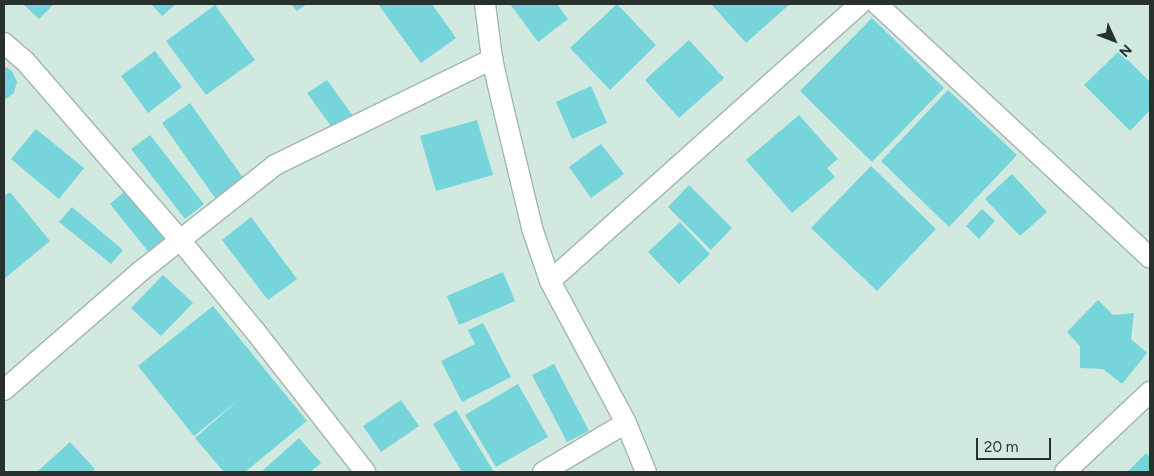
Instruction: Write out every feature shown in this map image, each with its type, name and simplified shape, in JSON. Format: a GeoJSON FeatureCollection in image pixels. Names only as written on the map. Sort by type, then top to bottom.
{"type":"FeatureCollection","features":[{"type":"Feature","properties":{"kind":"street"},"geometry":{"type":"LineString","coordinates":[[485,4],[492,59],[532,228],[550,282],[626,423],[646,472]]}},
{"type":"Feature","properties":{"kind":"street"},"geometry":{"type":"LineString","coordinates":[[550,282],[860,4]]}},
{"type":"Feature","properties":{"kind":"street"},"geometry":{"type":"LineString","coordinates":[[877,4],[1150,258]]}},
{"type":"Feature","properties":{"kind":"street"},"geometry":{"type":"LineString","coordinates":[[4,43],[25,61],[180,240],[255,331],[365,472]]}},
{"type":"Feature","properties":{"kind":"street"},"geometry":{"type":"LineString","coordinates":[[4,390],[180,240],[275,165],[492,59]]}},
{"type":"Feature","properties":{"kind":"street"},"geometry":{"type":"LineString","coordinates":[[1065,472],[1150,392]]}},
{"type":"Feature","properties":{"kind":"street"},"geometry":{"type":"LineString","coordinates":[[543,472],[626,423]]}},
{"type":"Feature","properties":{"kind":"building"},"geometry":{"type":"Polygon","coordinates":[[[23,4],[54,4],[39,19],[23,4]]]}},
{"type":"Feature","properties":{"kind":"building"},"geometry":{"type":"Polygon","coordinates":[[[151,4],[176,4],[162,16],[151,4]]]}},
{"type":"Feature","properties":{"kind":"building"},"geometry":{"type":"Polygon","coordinates":[[[291,4],[307,4],[297,11],[291,4]]]}},
{"type":"Feature","properties":{"kind":"building"},"geometry":{"type":"Polygon","coordinates":[[[378,4],[432,4],[456,38],[421,63],[378,4]]]}},
{"type":"Feature","properties":{"kind":"building"},"geometry":{"type":"Polygon","coordinates":[[[510,4],[557,4],[568,19],[538,42],[510,4]]]}},
{"type":"Feature","properties":{"kind":"building"},"geometry":{"type":"Polygon","coordinates":[[[617,4],[656,45],[610,90],[570,48],[617,4]]]}},
{"type":"Feature","properties":{"kind":"building"},"geometry":{"type":"Polygon","coordinates":[[[711,4],[790,4],[746,43],[711,4]]]}},
{"type":"Feature","properties":{"kind":"building"},"geometry":{"type":"Polygon","coordinates":[[[215,5],[255,60],[206,95],[166,41],[215,5]]]}},
{"type":"Feature","properties":{"kind":"building"},"geometry":{"type":"Polygon","coordinates":[[[872,18],[944,88],[872,162],[800,91],[872,18]]]}},
{"type":"Feature","properties":{"kind":"building"},"geometry":{"type":"Polygon","coordinates":[[[689,40],[724,78],[679,118],[645,80],[689,40]]]}},
{"type":"Feature","properties":{"kind":"building"},"geometry":{"type":"Polygon","coordinates":[[[155,51],[182,87],[148,113],[121,76],[155,51]]]}},
{"type":"Feature","properties":{"kind":"building"},"geometry":{"type":"Polygon","coordinates":[[[1119,51],[1150,82],[1150,110],[1130,131],[1084,85],[1119,51]]]}},
{"type":"Feature","properties":{"kind":"building"},"geometry":{"type":"Polygon","coordinates":[[[4,66],[12,71],[17,82],[14,93],[4,100],[4,66]]]}},
{"type":"Feature","properties":{"kind":"building"},"geometry":{"type":"Polygon","coordinates":[[[327,80],[358,123],[339,137],[307,93],[327,80]]]}},
{"type":"Feature","properties":{"kind":"building"},"geometry":{"type":"Polygon","coordinates":[[[591,86],[607,123],[572,139],[556,102],[591,86]]]}},
{"type":"Feature","properties":{"kind":"building"},"geometry":{"type":"Polygon","coordinates":[[[948,90],[1017,155],[949,227],[881,161],[948,90]]]}},
{"type":"Feature","properties":{"kind":"building"},"geometry":{"type":"Polygon","coordinates":[[[190,103],[246,182],[218,202],[162,123],[190,103]]]}},
{"type":"Feature","properties":{"kind":"building"},"geometry":{"type":"Polygon","coordinates":[[[799,115],[838,159],[827,168],[835,177],[792,213],[746,160],[799,115]]]}},
{"type":"Feature","properties":{"kind":"building"},"geometry":{"type":"Polygon","coordinates":[[[477,120],[493,175],[436,191],[420,136],[477,120]]]}},
{"type":"Feature","properties":{"kind":"building"},"geometry":{"type":"Polygon","coordinates":[[[36,129],[84,168],[59,199],[11,159],[36,129]]]}},
{"type":"Feature","properties":{"kind":"building"},"geometry":{"type":"Polygon","coordinates":[[[150,135],[204,204],[185,219],[131,149],[150,135]]]}},
{"type":"Feature","properties":{"kind":"building"},"geometry":{"type":"Polygon","coordinates":[[[601,144],[624,174],[591,198],[569,167],[601,144]]]}},
{"type":"Feature","properties":{"kind":"building"},"geometry":{"type":"Polygon","coordinates":[[[871,166],[936,229],[877,291],[811,228],[871,166]]]}},
{"type":"Feature","properties":{"kind":"building"},"geometry":{"type":"Polygon","coordinates":[[[1012,174],[1047,212],[1020,236],[985,199],[1012,174]]]}},
{"type":"Feature","properties":{"kind":"building"},"geometry":{"type":"Polygon","coordinates":[[[689,185],[732,228],[711,250],[668,207],[689,185]]]}},
{"type":"Feature","properties":{"kind":"building"},"geometry":{"type":"Polygon","coordinates":[[[130,187],[171,238],[151,255],[110,204],[130,187]]]}},
{"type":"Feature","properties":{"kind":"building"},"geometry":{"type":"Polygon","coordinates":[[[10,192],[50,241],[4,279],[4,196],[10,192]]]}},
{"type":"Feature","properties":{"kind":"building"},"geometry":{"type":"Polygon","coordinates":[[[72,207],[123,250],[111,264],[59,222],[72,207]]]}},
{"type":"Feature","properties":{"kind":"building"},"geometry":{"type":"Polygon","coordinates":[[[982,209],[995,221],[979,239],[966,226],[982,209]]]}},
{"type":"Feature","properties":{"kind":"building"},"geometry":{"type":"Polygon","coordinates":[[[251,217],[297,279],[268,300],[222,240],[251,217]]]}},
{"type":"Feature","properties":{"kind":"building"},"geometry":{"type":"Polygon","coordinates":[[[680,222],[710,254],[679,284],[648,252],[680,222]]]}},
{"type":"Feature","properties":{"kind":"building"},"geometry":{"type":"Polygon","coordinates":[[[503,272],[515,301],[459,325],[447,296],[503,272]]]}},
{"type":"Feature","properties":{"kind":"building"},"geometry":{"type":"Polygon","coordinates":[[[163,275],[193,303],[161,336],[131,308],[163,275]]]}},
{"type":"Feature","properties":{"kind":"building"},"geometry":{"type":"Polygon","coordinates":[[[1098,300],[1113,315],[1134,313],[1131,339],[1147,353],[1122,384],[1103,369],[1080,368],[1080,346],[1067,332],[1098,300]]]}},
{"type":"Feature","properties":{"kind":"building"},"geometry":{"type":"Polygon","coordinates":[[[213,306],[307,421],[245,472],[224,472],[195,438],[242,397],[194,436],[138,366],[213,306]]]}},
{"type":"Feature","properties":{"kind":"building"},"geometry":{"type":"Polygon","coordinates":[[[483,323],[511,377],[462,402],[441,361],[475,344],[468,330],[483,323]]]}},
{"type":"Feature","properties":{"kind":"building"},"geometry":{"type":"Polygon","coordinates":[[[554,364],[589,431],[567,442],[532,375],[554,364]]]}},
{"type":"Feature","properties":{"kind":"building"},"geometry":{"type":"Polygon","coordinates":[[[518,384],[548,437],[496,467],[465,415],[518,384]]]}},
{"type":"Feature","properties":{"kind":"building"},"geometry":{"type":"Polygon","coordinates":[[[401,400],[419,426],[381,452],[363,426],[401,400]]]}},
{"type":"Feature","properties":{"kind":"building"},"geometry":{"type":"Polygon","coordinates":[[[456,410],[494,472],[462,472],[433,424],[456,410]]]}},
{"type":"Feature","properties":{"kind":"building"},"geometry":{"type":"Polygon","coordinates":[[[299,438],[321,463],[310,472],[261,472],[299,438]]]}},
{"type":"Feature","properties":{"kind":"building"},"geometry":{"type":"Polygon","coordinates":[[[70,442],[95,469],[92,472],[37,472],[70,442]]]}},
{"type":"Feature","properties":{"kind":"building"},"geometry":{"type":"Polygon","coordinates":[[[1146,453],[1150,457],[1150,472],[1127,472],[1146,453]]]}}]}
